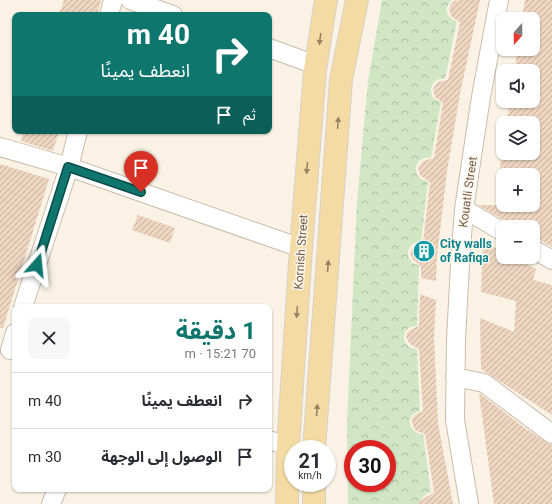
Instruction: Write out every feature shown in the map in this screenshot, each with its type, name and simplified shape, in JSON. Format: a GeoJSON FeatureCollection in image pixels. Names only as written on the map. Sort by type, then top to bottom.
{"type":"FeatureCollection","features":[{"type":"Feature","properties":{"kind":"main road","name":"Kornish Street"},"geometry":{"type":"LineString","coordinates":[[287,504],[279,443],[301,248],[316,65],[326,0]]}},
{"type":"Feature","properties":{"kind":"main road"},"geometry":{"type":"LineString","coordinates":[[315,440],[341,80],[357,0]]}},
{"type":"Feature","properties":{"kind":"main road"},"geometry":{"type":"LineString","coordinates":[[314,492],[314,504]]}},
{"type":"Feature","properties":{"kind":"street"},"geometry":{"type":"LineString","coordinates":[[110,12],[113,0]]}},
{"type":"Feature","properties":{"kind":"street"},"geometry":{"type":"LineString","coordinates":[[130,0],[164,12]]}},
{"type":"Feature","properties":{"kind":"street","name":"Kouatli Street"},"geometry":{"type":"LineString","coordinates":[[468,504],[455,420],[456,340],[464,209],[481,97],[499,0]]}},
{"type":"Feature","properties":{"kind":"street"},"geometry":{"type":"LineString","coordinates":[[272,49],[316,65]]}},
{"type":"Feature","properties":{"kind":"street"},"geometry":{"type":"LineString","coordinates":[[25,304],[77,134]]}},
{"type":"Feature","properties":{"kind":"street"},"geometry":{"type":"LineString","coordinates":[[0,147],[68,167],[301,248]]}},
{"type":"Feature","properties":{"kind":"street"},"geometry":{"type":"LineString","coordinates":[[464,209],[496,228]]}},
{"type":"Feature","properties":{"kind":"street"},"geometry":{"type":"LineString","coordinates":[[540,253],[552,260]]}},
{"type":"Feature","properties":{"kind":"street"},"geometry":{"type":"LineString","coordinates":[[455,377],[484,383],[552,434]]}},
{"type":"Feature","properties":{"kind":"street"},"geometry":{"type":"LineString","coordinates":[[279,443],[281,504]]}},
{"type":"Feature","properties":{"kind":"street"},"geometry":{"type":"LineString","coordinates":[[51,504],[56,492]]}},
{"type":"Feature","properties":{"kind":"green space"},"geometry":{"type":"Polygon","coordinates":[[[382,0],[452,0],[447,6],[447,12],[450,18],[457,21],[445,79],[435,81],[431,87],[433,98],[441,102],[431,158],[421,160],[416,167],[418,176],[428,181],[421,242],[412,245],[408,252],[408,257],[410,260],[419,265],[417,326],[407,329],[404,337],[407,345],[411,348],[417,349],[420,411],[412,416],[410,424],[414,431],[423,434],[431,492],[424,496],[421,504],[348,504],[348,492],[396,492],[396,440],[347,440],[357,203],[368,81],[382,0]]]}},
{"type":"Feature","properties":{"kind":"building"},"geometry":{"type":"Polygon","coordinates":[[[64,0],[101,0],[98,12],[60,12],[64,0]]]}},
{"type":"Feature","properties":{"kind":"building"},"geometry":{"type":"Polygon","coordinates":[[[480,0],[460,94],[447,171],[437,257],[436,281],[421,278],[421,266],[413,260],[410,253],[414,246],[423,242],[430,182],[420,175],[418,168],[423,161],[434,158],[443,103],[435,97],[433,89],[438,82],[448,80],[460,22],[451,16],[449,8],[454,1],[480,0]]]}},
{"type":"Feature","properties":{"kind":"building"},"geometry":{"type":"Polygon","coordinates":[[[525,0],[552,0],[552,247],[540,240],[540,220],[504,220],[478,205],[496,205],[496,212],[540,212],[540,168],[500,168],[501,160],[540,160],[540,116],[508,116],[509,108],[540,108],[540,64],[515,64],[517,56],[540,56],[540,12],[523,12],[525,0]]]}},
{"type":"Feature","properties":{"kind":"building"},"geometry":{"type":"Polygon","coordinates":[[[23,134],[58,134],[53,151],[21,141],[23,134]]]}},
{"type":"Feature","properties":{"kind":"building"},"geometry":{"type":"Polygon","coordinates":[[[0,164],[49,179],[3,328],[0,328],[0,164]]]}},
{"type":"Feature","properties":{"kind":"building"},"geometry":{"type":"Polygon","coordinates":[[[138,215],[175,228],[170,243],[132,230],[138,215]]]}},
{"type":"Feature","properties":{"kind":"building"},"geometry":{"type":"Polygon","coordinates":[[[483,241],[496,248],[496,264],[526,264],[536,269],[533,280],[552,285],[552,415],[481,369],[480,318],[514,332],[516,301],[481,292],[483,241]]]}},
{"type":"Feature","properties":{"kind":"building"},"geometry":{"type":"Polygon","coordinates":[[[420,294],[436,300],[434,338],[438,423],[453,504],[416,504],[434,492],[425,434],[415,430],[412,423],[412,419],[415,415],[423,411],[419,349],[410,344],[406,337],[410,330],[419,326],[420,294]]]}},
{"type":"Feature","properties":{"kind":"building"},"geometry":{"type":"Polygon","coordinates":[[[479,393],[526,429],[552,445],[552,504],[494,504],[479,393]]]}},
{"type":"Feature","properties":{"kind":"place","name":"City walls of Rafiqa"},"geometry":{"type":"Point","coordinates":[424,251]}},
{"type":"Feature","properties":{"kind":"route"},"geometry":{"type":"LineString","coordinates":[[37,265],[68,167],[141,192]]}}]}
